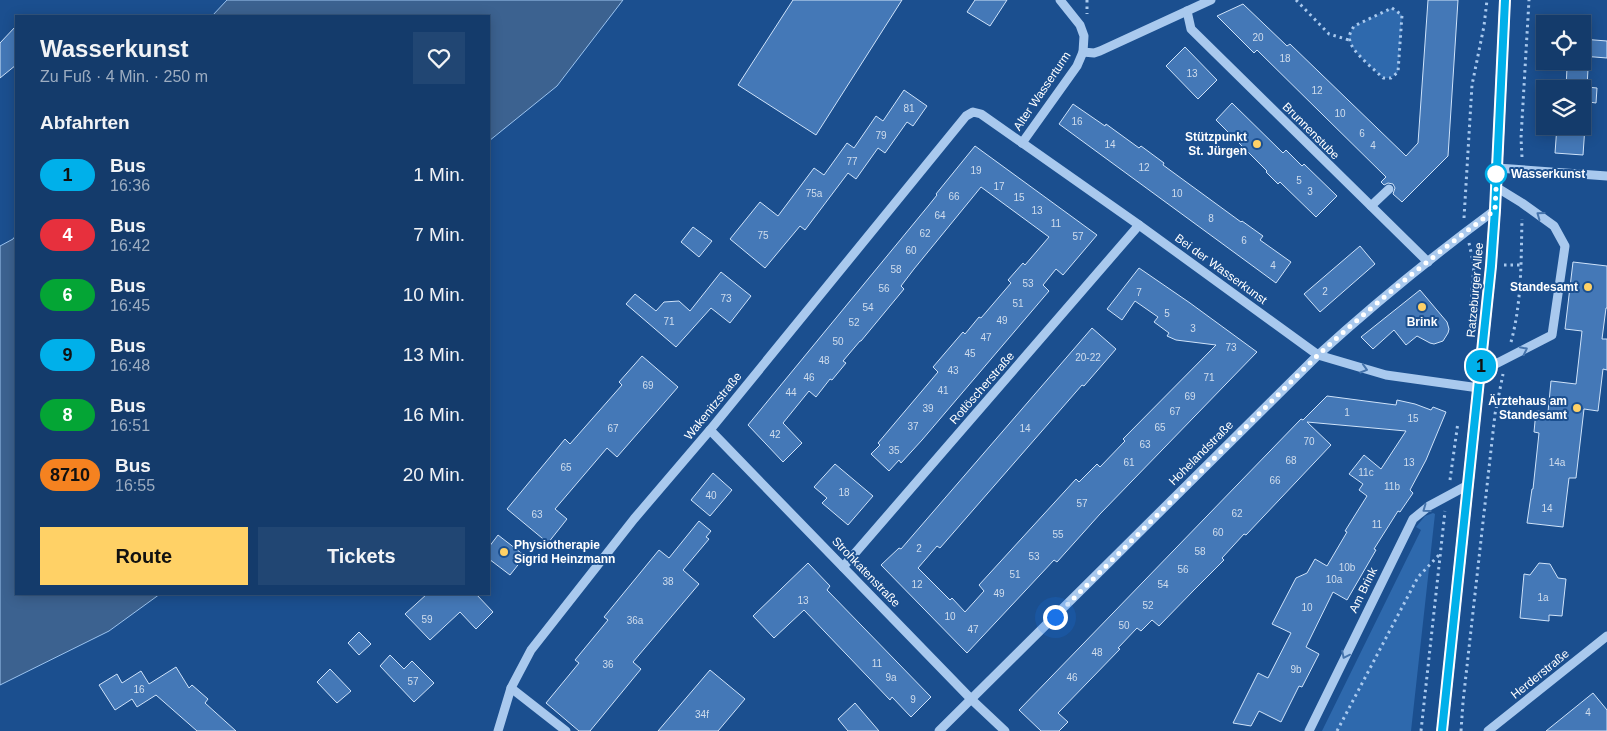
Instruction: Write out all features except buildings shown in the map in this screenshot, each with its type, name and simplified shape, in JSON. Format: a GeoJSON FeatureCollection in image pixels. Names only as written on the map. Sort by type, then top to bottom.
{"type":"FeatureCollection","features":[{"type":"Feature","properties":{"kind":"main road","name":"Ratzeburger Allee"},"geometry":{"type":"LineString","coordinates":[[1442,731],[1479,388],[1495,210],[1505,0]]}},
{"type":"Feature","properties":{"kind":"street","name":"Alter Wasserturm"},"geometry":{"type":"LineString","coordinates":[[1022,143],[1077,66],[1083,52],[1084,36],[1080,25],[1060,0]]}},
{"type":"Feature","properties":{"kind":"street"},"geometry":{"type":"LineString","coordinates":[[1083,52],[1094,53],[1100,51],[1211,0]]}},
{"type":"Feature","properties":{"kind":"street","name":"Brunnenstube"},"geometry":{"type":"LineString","coordinates":[[1187,11],[1191,29],[1428,262]]}},
{"type":"Feature","properties":{"kind":"street","name":"Bei der Wasserkunst"},"geometry":{"type":"LineString","coordinates":[[973,112],[980,114],[1022,143],[1318,355],[1386,375],[1479,388]]}},
{"type":"Feature","properties":{"kind":"street","name":"Wakenitzstraße"},"geometry":{"type":"LineString","coordinates":[[498,731],[511,688],[531,650],[634,519],[710,430],[966,116],[973,112]]}},
{"type":"Feature","properties":{"kind":"street"},"geometry":{"type":"LineString","coordinates":[[1497,168],[1607,176]]}},
{"type":"Feature","properties":{"kind":"street"},"geometry":{"type":"LineString","coordinates":[[1480,372],[1552,335],[1564,246],[1554,226],[1496,187]]}},
{"type":"Feature","properties":{"kind":"street"},"geometry":{"type":"LineString","coordinates":[[1371,206],[1389,189]]}},
{"type":"Feature","properties":{"kind":"street","name":"Hohelandstraße"},"geometry":{"type":"LineString","coordinates":[[939,731],[1351,324],[1495,210]]}},
{"type":"Feature","properties":{"kind":"street","name":"Rotlöscherstraße"},"geometry":{"type":"LineString","coordinates":[[843,566],[1139,226]]}},
{"type":"Feature","properties":{"kind":"street","name":"Strohkatenstraße"},"geometry":{"type":"LineString","coordinates":[[710,430],[972,700],[1005,731]]}},
{"type":"Feature","properties":{"kind":"street","name":"Am Brink"},"geometry":{"type":"LineString","coordinates":[[1309,731],[1413,519],[1429,506],[1468,485]]}},
{"type":"Feature","properties":{"kind":"street","name":"Herderstraße"},"geometry":{"type":"LineString","coordinates":[[1488,731],[1607,636]]}},
{"type":"Feature","properties":{"kind":"street"},"geometry":{"type":"LineString","coordinates":[[511,688],[566,731]]}},
{"type":"Feature","properties":{"kind":"path"},"geometry":{"type":"LineString","coordinates":[[1296,0],[1329,34],[1349,40]]}},
{"type":"Feature","properties":{"kind":"path"},"geometry":{"type":"LineString","coordinates":[[1470,308],[1474,266],[1464,219],[1472,85],[1484,26],[1487,0]]}},
{"type":"Feature","properties":{"kind":"path"},"geometry":{"type":"LineString","coordinates":[[1392,8],[1402,15],[1398,72],[1391,78],[1383,78],[1352,48],[1349,40],[1354,26],[1392,8]]}},
{"type":"Feature","properties":{"kind":"path"},"geometry":{"type":"LineString","coordinates":[[1420,731],[1444,514],[1459,418]]}},
{"type":"Feature","properties":{"kind":"path"},"geometry":{"type":"LineString","coordinates":[[1337,731],[1418,577],[1440,554]]}},
{"type":"Feature","properties":{"kind":"shaded area"},"geometry":{"type":"Polygon","coordinates":[[[227,0],[623,0],[557,86],[490,140],[490,15],[213,15],[227,0]]]}},
{"type":"Feature","properties":{"kind":"shaded area"},"geometry":{"type":"Polygon","coordinates":[[[1392,8],[1402,15],[1398,72],[1391,78],[1383,78],[1355,50],[1349,39],[1354,26],[1392,8]]]}},
{"type":"Feature","properties":{"kind":"shaded area"},"geometry":{"type":"Polygon","coordinates":[[[15,236],[15,595],[159,595],[109,631],[0,685],[0,246],[15,236]]]}},
{"type":"Feature","properties":{"kind":"shaded area"},"geometry":{"type":"Polygon","coordinates":[[[1435,514],[1411,731],[1322,731],[1421,530],[1416,527],[1425,516],[1435,514]]]}},
{"type":"Feature","properties":{"kind":"bus line","name":"1"},"geometry":{"type":"LineString","coordinates":[[1442,731],[1491,266],[1505,0]]}},
{"type":"Feature","properties":{"kind":"place","name":"Stützpunkt St. Jürgen"},"geometry":{"type":"Point","coordinates":[1257,144]}},
{"type":"Feature","properties":{"kind":"place","name":"Wasserkunst"},"geometry":{"type":"Point","coordinates":[1496,174]}},
{"type":"Feature","properties":{"kind":"place","name":"Standesamt"},"geometry":{"type":"Point","coordinates":[1588,287]}},
{"type":"Feature","properties":{"kind":"place","name":"Brink"},"geometry":{"type":"Point","coordinates":[1422,307]}},
{"type":"Feature","properties":{"kind":"place","name":"Ärztehaus am Standesamt"},"geometry":{"type":"Point","coordinates":[1577,408]}},
{"type":"Feature","properties":{"kind":"place","name":"Physiotherapie Sigrid Heinzmann"},"geometry":{"type":"Point","coordinates":[504,552]}},
{"type":"Feature","properties":{"kind":"route"},"geometry":{"type":"LineString","coordinates":[[1055,617],[1351,324],[1495,210],[1497,168],[1496,174]]}}]}
